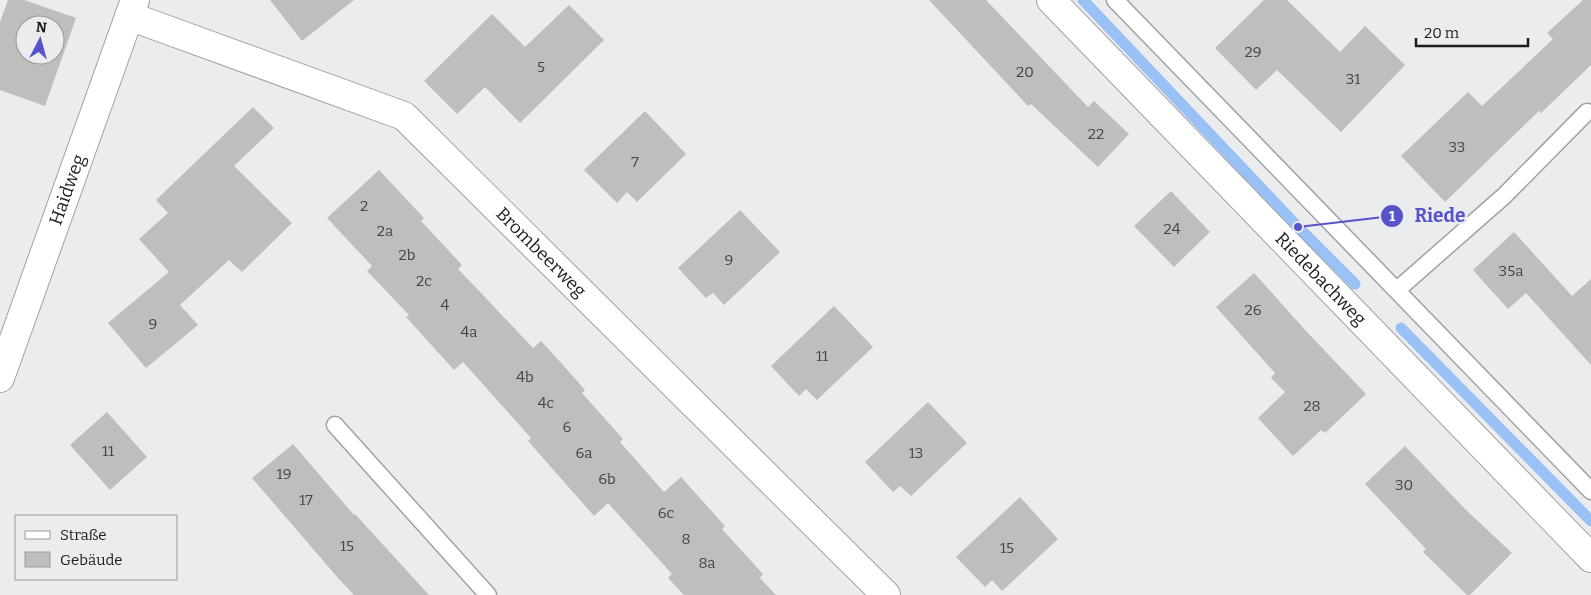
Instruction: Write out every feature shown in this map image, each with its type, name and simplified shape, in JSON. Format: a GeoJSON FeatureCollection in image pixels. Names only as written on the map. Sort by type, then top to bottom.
{"type":"FeatureCollection","features":[{"type":"Feature","properties":{"kind":"street","name":"Riedebachweg"},"geometry":{"type":"LineString","coordinates":[[1051,0],[1591,558]]}},
{"type":"Feature","properties":{"kind":"street","name":"Haidweg"},"geometry":{"type":"LineString","coordinates":[[0,378],[11,309],[132,8]]}},
{"type":"Feature","properties":{"kind":"street","name":"Brombeerweg"},"geometry":{"type":"LineString","coordinates":[[132,8],[404,116],[886,595]]}},
{"type":"Feature","properties":{"kind":"lane"},"geometry":{"type":"LineString","coordinates":[[1115,0],[1591,491]]}},
{"type":"Feature","properties":{"kind":"lane"},"geometry":{"type":"LineString","coordinates":[[1397,290],[1504,196],[1587,112]]}},
{"type":"Feature","properties":{"kind":"lane"},"geometry":{"type":"LineString","coordinates":[[335,425],[488,595]]}},
{"type":"Feature","properties":{"kind":"building"},"geometry":{"type":"Polygon","coordinates":[[[8,0],[24,0],[76,18],[65,49],[65,15],[15,15],[15,65],[59,65],[45,106],[0,90],[0,22],[8,0]]]}},
{"type":"Feature","properties":{"kind":"building"},"geometry":{"type":"Polygon","coordinates":[[[270,0],[354,0],[302,41],[270,0]]]}},
{"type":"Feature","properties":{"kind":"building"},"geometry":{"type":"Polygon","coordinates":[[[929,0],[986,0],[1088,107],[1094,101],[1129,134],[1098,167],[1031,104],[1028,106],[929,0]]]}},
{"type":"Feature","properties":{"kind":"building"},"geometry":{"type":"Polygon","coordinates":[[[1264,0],[1287,0],[1340,52],[1365,26],[1405,65],[1341,132],[1277,70],[1256,90],[1215,48],[1264,0]]]}},
{"type":"Feature","properties":{"kind":"building"},"geometry":{"type":"Polygon","coordinates":[[[1583,0],[1591,0],[1591,65],[1541,113],[1539,111],[1445,202],[1401,156],[1468,92],[1482,106],[1553,39],[1547,33],[1583,0]]]}},
{"type":"Feature","properties":{"kind":"building"},"geometry":{"type":"Polygon","coordinates":[[[569,5],[604,40],[520,123],[485,87],[457,114],[424,81],[492,14],[525,47],[569,5]]]}},
{"type":"Feature","properties":{"kind":"building"},"geometry":{"type":"Polygon","coordinates":[[[253,107],[274,128],[234,166],[292,223],[242,272],[229,260],[180,305],[198,325],[146,368],[108,323],[169,272],[139,239],[168,213],[156,200],[253,107]]]}},
{"type":"Feature","properties":{"kind":"building"},"geometry":{"type":"Polygon","coordinates":[[[645,111],[686,154],[637,202],[627,192],[617,203],[584,170],[645,111]]]}},
{"type":"Feature","properties":{"kind":"building"},"geometry":{"type":"Polygon","coordinates":[[[379,170],[424,218],[421,221],[462,265],[458,269],[533,348],[541,341],[563,365],[585,390],[582,393],[623,439],[620,442],[664,492],[681,477],[725,526],[722,529],[763,574],[760,578],[776,595],[684,595],[668,578],[672,574],[608,503],[594,516],[528,441],[531,438],[463,362],[454,370],[406,317],[409,315],[367,271],[372,266],[327,218],[379,170]]]}},
{"type":"Feature","properties":{"kind":"building"},"geometry":{"type":"Polygon","coordinates":[[[1171,191],[1210,232],[1174,267],[1134,226],[1171,191]]]}},
{"type":"Feature","properties":{"kind":"building"},"geometry":{"type":"Polygon","coordinates":[[[740,210],[780,252],[724,305],[713,293],[706,298],[678,268],[740,210]]]}},
{"type":"Feature","properties":{"kind":"building"},"geometry":{"type":"Polygon","coordinates":[[[1514,232],[1572,296],[1591,279],[1591,365],[1526,293],[1508,309],[1473,270],[1514,232]]]}},
{"type":"Feature","properties":{"kind":"building"},"geometry":{"type":"Polygon","coordinates":[[[1254,273],[1366,394],[1325,433],[1321,430],[1293,456],[1258,418],[1285,392],[1271,378],[1275,373],[1216,307],[1254,273]]]}},
{"type":"Feature","properties":{"kind":"building"},"geometry":{"type":"Polygon","coordinates":[[[834,306],[873,347],[817,400],[806,389],[799,396],[771,366],[834,306]]]}},
{"type":"Feature","properties":{"kind":"building"},"geometry":{"type":"Polygon","coordinates":[[[928,402],[967,443],[911,496],[900,486],[893,492],[865,462],[928,402]]]}},
{"type":"Feature","properties":{"kind":"building"},"geometry":{"type":"Polygon","coordinates":[[[107,412],[147,457],[110,490],[70,445],[107,412]]]}},
{"type":"Feature","properties":{"kind":"building"},"geometry":{"type":"Polygon","coordinates":[[[293,444],[354,515],[429,595],[354,595],[338,578],[252,478],[293,444]]]}},
{"type":"Feature","properties":{"kind":"building"},"geometry":{"type":"Polygon","coordinates":[[[1405,446],[1465,509],[1512,553],[1470,595],[1467,595],[1423,552],[1426,549],[1365,484],[1405,446]]]}},
{"type":"Feature","properties":{"kind":"building"},"geometry":{"type":"Polygon","coordinates":[[[1020,497],[1058,539],[1002,591],[992,580],[985,587],[956,557],[1020,497]]]}},
{"type":"Feature","properties":{"kind":"waterway"},"geometry":{"type":"LineString","coordinates":[[1083,0],[1298,227],[1355,284]]}},
{"type":"Feature","properties":{"kind":"waterway"},"geometry":{"type":"LineString","coordinates":[[1401,328],[1591,521]]}},
{"type":"Feature","properties":{"kind":"place","name":"Riede"},"geometry":{"type":"Point","coordinates":[1298,227]}}]}
